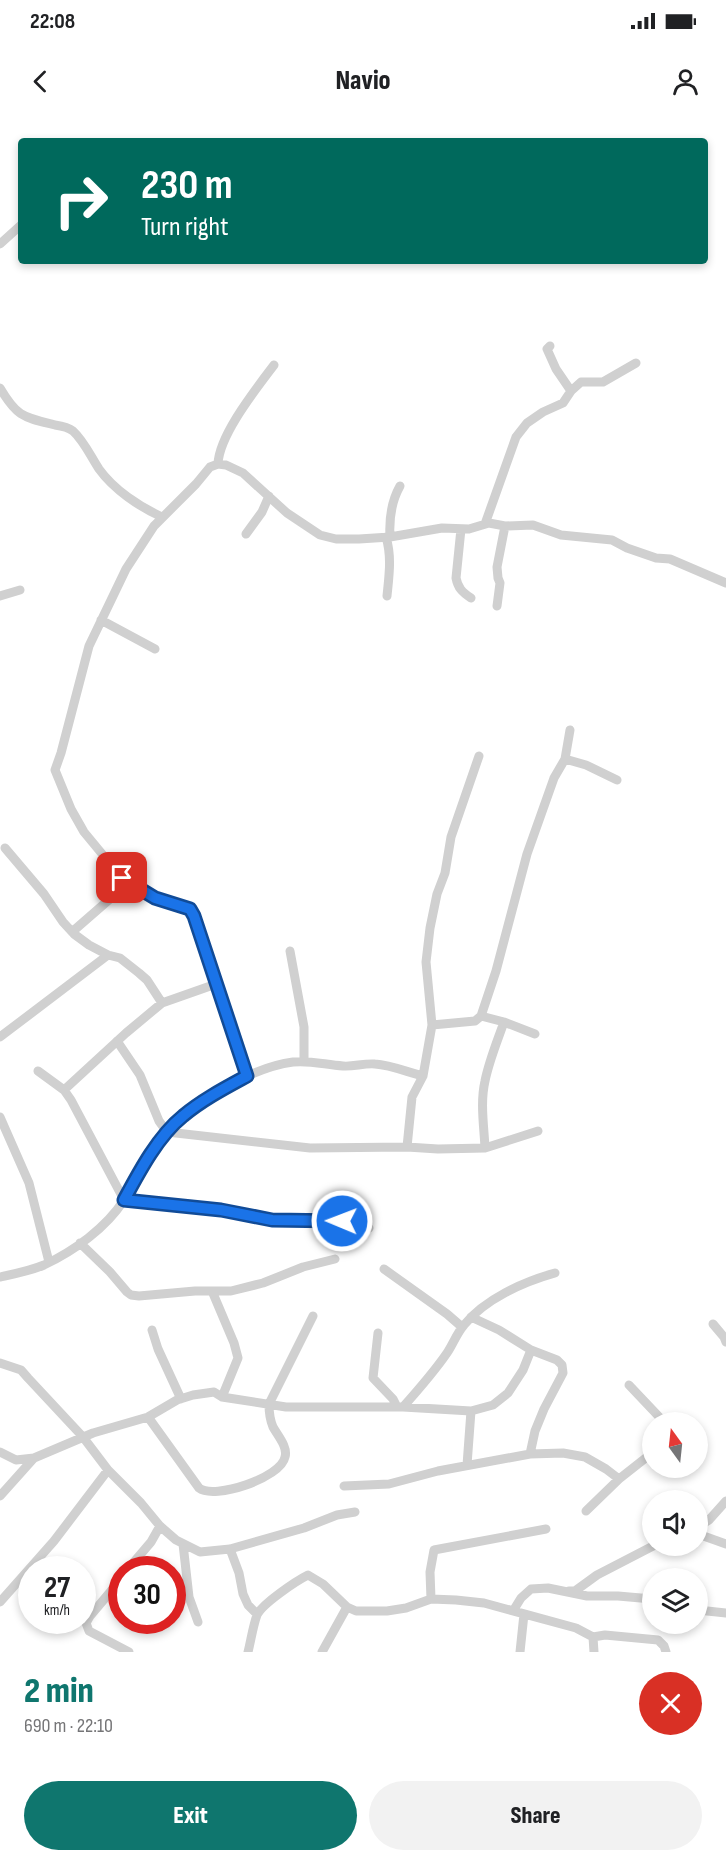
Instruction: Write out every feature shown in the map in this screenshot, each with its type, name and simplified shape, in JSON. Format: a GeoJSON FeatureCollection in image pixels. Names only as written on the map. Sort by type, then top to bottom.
{"type":"FeatureCollection","features":[{"type":"Feature","properties":{"kind":"street"},"geometry":{"type":"LineString","coordinates":[[0,244],[18,228]]}},
{"type":"Feature","properties":{"kind":"street"},"geometry":{"type":"LineString","coordinates":[[550,346],[547,349],[556,369],[571,391]]}},
{"type":"Feature","properties":{"kind":"street"},"geometry":{"type":"LineString","coordinates":[[485,524],[516,437],[527,423],[563,402],[581,382],[603,382],[636,363]]}},
{"type":"Feature","properties":{"kind":"street"},"geometry":{"type":"LineString","coordinates":[[218,464],[224,440],[245,405],[274,365]]}},
{"type":"Feature","properties":{"kind":"street"},"geometry":{"type":"LineString","coordinates":[[0,388],[13,408],[25,418],[68,428],[75,432],[111,483],[146,509],[162,517]]}},
{"type":"Feature","properties":{"kind":"street"},"geometry":{"type":"LineString","coordinates":[[247,1076],[190,909],[155,898],[122,878],[84,832],[71,809],[55,770],[89,646],[126,569],[154,526],[210,467],[218,464],[226,465],[243,473],[287,513],[321,536],[359,540],[442,528],[474,529],[485,524],[533,525],[561,534],[612,540],[627,548],[656,558],[670,560],[726,583]]}},
{"type":"Feature","properties":{"kind":"street"},"geometry":{"type":"LineString","coordinates":[[387,596],[390,561],[388,537],[394,496],[400,486]]}},
{"type":"Feature","properties":{"kind":"street"},"geometry":{"type":"LineString","coordinates":[[246,534],[262,512],[269,496]]}},
{"type":"Feature","properties":{"kind":"street"},"geometry":{"type":"LineString","coordinates":[[497,606],[500,584],[497,567],[505,526]]}},
{"type":"Feature","properties":{"kind":"street"},"geometry":{"type":"LineString","coordinates":[[461,529],[456,578],[463,593],[471,598]]}},
{"type":"Feature","properties":{"kind":"street"},"geometry":{"type":"LineString","coordinates":[[0,596],[20,590]]}},
{"type":"Feature","properties":{"kind":"street"},"geometry":{"type":"LineString","coordinates":[[101,620],[155,649]]}},
{"type":"Feature","properties":{"kind":"street"},"geometry":{"type":"LineString","coordinates":[[432,1025],[475,1021],[481,1016],[527,854],[554,778],[565,759],[570,730]]}},
{"type":"Feature","properties":{"kind":"street"},"geometry":{"type":"LineString","coordinates":[[407,1147],[412,1097],[423,1076],[432,1025],[426,962],[430,928],[437,894],[445,873],[451,837],[479,756]]}},
{"type":"Feature","properties":{"kind":"street"},"geometry":{"type":"LineString","coordinates":[[565,759],[586,765],[616,780]]}},
{"type":"Feature","properties":{"kind":"street"},"geometry":{"type":"LineString","coordinates":[[5,848],[45,894],[72,932],[89,945],[108,955],[120,958],[140,973],[162,1003]]}},
{"type":"Feature","properties":{"kind":"street"},"geometry":{"type":"LineString","coordinates":[[72,932],[111,898],[126,880]]}},
{"type":"Feature","properties":{"kind":"street"},"geometry":{"type":"LineString","coordinates":[[290,951],[304,1027],[304,1062]]}},
{"type":"Feature","properties":{"kind":"street"},"geometry":{"type":"LineString","coordinates":[[0,1037],[108,955]]}},
{"type":"Feature","properties":{"kind":"street"},"geometry":{"type":"LineString","coordinates":[[64,1090],[162,1003],[216,984]]}},
{"type":"Feature","properties":{"kind":"street"},"geometry":{"type":"LineString","coordinates":[[481,1016],[536,1034]]}},
{"type":"Feature","properties":{"kind":"street"},"geometry":{"type":"LineString","coordinates":[[485,1148],[484,1083],[504,1022]]}},
{"type":"Feature","properties":{"kind":"street"},"geometry":{"type":"LineString","coordinates":[[117,1041],[140,1075],[159,1121],[167,1132],[310,1148],[438,1149],[485,1148],[538,1131]]}},
{"type":"Feature","properties":{"kind":"street"},"geometry":{"type":"LineString","coordinates":[[0,1277],[42,1266],[80,1243],[104,1224],[124,1200],[139,1172],[167,1132],[183,1116],[247,1076],[280,1064],[304,1062],[345,1066],[372,1063],[423,1076]]}},
{"type":"Feature","properties":{"kind":"street"},"geometry":{"type":"LineString","coordinates":[[38,1071],[64,1090],[80,1115],[124,1200]]}},
{"type":"Feature","properties":{"kind":"street"},"geometry":{"type":"LineString","coordinates":[[0,1116],[29,1183],[49,1262]]}},
{"type":"Feature","properties":{"kind":"street"},"geometry":{"type":"LineString","coordinates":[[124,1200],[221,1210],[272,1220],[342,1221],[369,1228]]}},
{"type":"Feature","properties":{"kind":"street"},"geometry":{"type":"LineString","coordinates":[[80,1243],[131,1295],[138,1296],[248,1288],[303,1266],[335,1259]]}},
{"type":"Feature","properties":{"kind":"street"},"geometry":{"type":"LineString","coordinates":[[384,1269],[462,1327]]}},
{"type":"Feature","properties":{"kind":"street"},"geometry":{"type":"LineString","coordinates":[[400,1407],[428,1379],[471,1317],[512,1290],[536,1278],[555,1273]]}},
{"type":"Feature","properties":{"kind":"street"},"geometry":{"type":"LineString","coordinates":[[212,1291],[238,1358],[222,1397]]}},
{"type":"Feature","properties":{"kind":"street"},"geometry":{"type":"LineString","coordinates":[[148,1417],[204,1492],[245,1486],[259,1480],[283,1464],[286,1453],[270,1416],[268,1404],[313,1316]]}},
{"type":"Feature","properties":{"kind":"street"},"geometry":{"type":"LineString","coordinates":[[471,1317],[499,1330],[531,1350],[557,1360],[562,1365],[563,1372],[544,1409],[530,1454]]}},
{"type":"Feature","properties":{"kind":"street"},"geometry":{"type":"LineString","coordinates":[[713,1324],[726,1342]]}},
{"type":"Feature","properties":{"kind":"street"},"geometry":{"type":"LineString","coordinates":[[152,1330],[158,1349],[181,1399]]}},
{"type":"Feature","properties":{"kind":"street"},"geometry":{"type":"LineString","coordinates":[[378,1333],[374,1378],[400,1407]]}},
{"type":"Feature","properties":{"kind":"street"},"geometry":{"type":"LineString","coordinates":[[0,1452],[16,1460],[34,1458],[83,1437],[148,1417],[181,1399],[214,1392],[222,1397],[300,1408],[400,1407],[471,1411],[493,1405],[508,1393],[523,1370],[531,1350]]}},
{"type":"Feature","properties":{"kind":"street"},"geometry":{"type":"LineString","coordinates":[[0,1363],[21,1370],[160,1526],[183,1544],[200,1552],[230,1549],[303,1528],[337,1515],[355,1512]]}},
{"type":"Feature","properties":{"kind":"street"},"geometry":{"type":"LineString","coordinates":[[629,1385],[655,1412]]}},
{"type":"Feature","properties":{"kind":"street"},"geometry":{"type":"LineString","coordinates":[[467,1465],[471,1411]]}},
{"type":"Feature","properties":{"kind":"street"},"geometry":{"type":"LineString","coordinates":[[344,1486],[389,1484],[467,1465],[530,1454],[563,1453],[585,1456],[619,1479]]}},
{"type":"Feature","properties":{"kind":"street"},"geometry":{"type":"LineString","coordinates":[[0,1496],[34,1458]]}},
{"type":"Feature","properties":{"kind":"street"},"geometry":{"type":"LineString","coordinates":[[586,1510],[642,1461]]}},
{"type":"Feature","properties":{"kind":"street"},"geometry":{"type":"LineString","coordinates":[[0,1602],[61,1532],[108,1470]]}},
{"type":"Feature","properties":{"kind":"street"},"geometry":{"type":"LineString","coordinates":[[708,1521],[726,1501]]}},
{"type":"Feature","properties":{"kind":"street"},"geometry":{"type":"LineString","coordinates":[[139,1556],[160,1526]]}},
{"type":"Feature","properties":{"kind":"street"},"geometry":{"type":"LineString","coordinates":[[431,1599],[430,1572],[434,1550],[546,1529]]}},
{"type":"Feature","properties":{"kind":"street"},"geometry":{"type":"LineString","coordinates":[[708,1538],[726,1544]]}},
{"type":"Feature","properties":{"kind":"street"},"geometry":{"type":"LineString","coordinates":[[183,1544],[189,1597],[198,1622]]}},
{"type":"Feature","properties":{"kind":"street"},"geometry":{"type":"LineString","coordinates":[[230,1549],[239,1572],[243,1594],[248,1605],[257,1614]]}},
{"type":"Feature","properties":{"kind":"street"},"geometry":{"type":"LineString","coordinates":[[566,1591],[576,1591],[597,1575],[642,1552]]}},
{"type":"Feature","properties":{"kind":"street"},"geometry":{"type":"LineString","coordinates":[[248,1652],[257,1614],[274,1597],[308,1575],[323,1584],[347,1608],[356,1611],[387,1611],[406,1608],[431,1599],[484,1603],[576,1628],[593,1637],[605,1635],[658,1640],[666,1652]]}},
{"type":"Feature","properties":{"kind":"street"},"geometry":{"type":"LineString","coordinates":[[513,1611],[521,1598],[531,1589],[548,1588],[587,1596],[642,1598]]}},
{"type":"Feature","properties":{"kind":"street"},"geometry":{"type":"LineString","coordinates":[[108,1595],[86,1623],[89,1631],[129,1652]]}},
{"type":"Feature","properties":{"kind":"street"},"geometry":{"type":"LineString","coordinates":[[324,1651],[347,1608]]}},
{"type":"Feature","properties":{"kind":"street"},"geometry":{"type":"LineString","coordinates":[[708,1611],[726,1613]]}},
{"type":"Feature","properties":{"kind":"street"},"geometry":{"type":"LineString","coordinates":[[520,1652],[524,1614]]}},
{"type":"Feature","properties":{"kind":"street"},"geometry":{"type":"LineString","coordinates":[[593,1637],[594,1652]]}},
{"type":"Feature","properties":{"kind":"route"},"geometry":{"type":"LineString","coordinates":[[122,878],[155,898],[190,909],[247,1076],[183,1116],[167,1132],[139,1172],[124,1200],[221,1210],[272,1220],[342,1221]]}}]}
